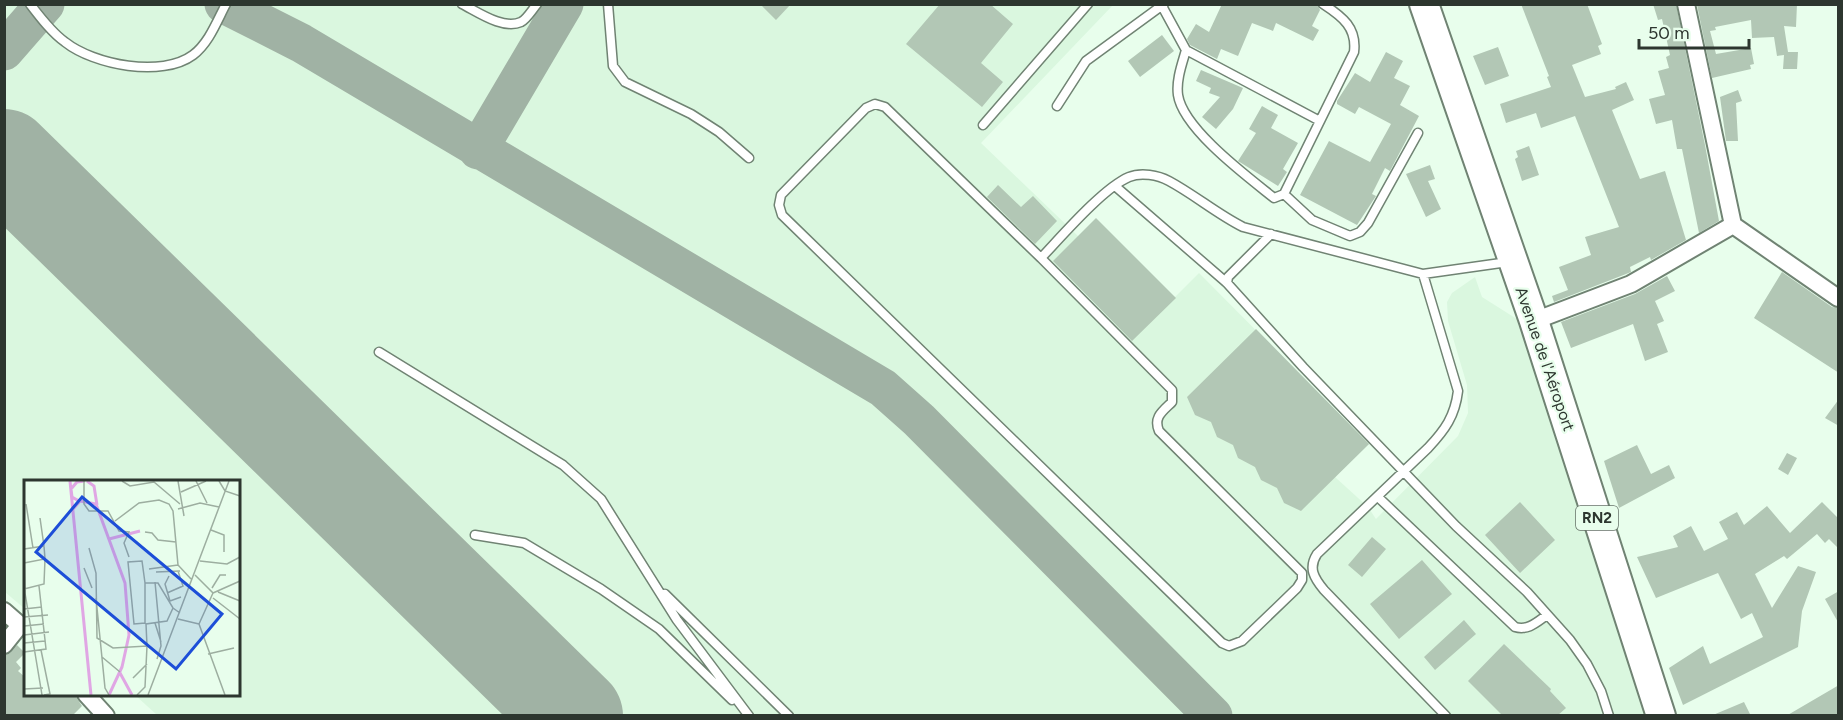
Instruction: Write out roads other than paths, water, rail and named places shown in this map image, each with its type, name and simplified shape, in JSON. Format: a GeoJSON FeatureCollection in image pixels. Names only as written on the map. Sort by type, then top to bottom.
{"type":"FeatureCollection","features":[{"type":"Feature","properties":{"kind":"highway","name":"Avenue de l'Aéroport"},"geometry":{"type":"LineString","coordinates":[[1424,4],[1533,321],[1661,716]]}},
{"type":"Feature","properties":{"kind":"street"},"geometry":{"type":"LineString","coordinates":[[1686,4],[1733,225],[1839,298]]}},
{"type":"Feature","properties":{"kind":"street"},"geometry":{"type":"LineString","coordinates":[[1533,321],[1631,284],[1733,225]]}},
{"type":"Feature","properties":{"kind":"street"},"geometry":{"type":"LineString","coordinates":[[4,611],[23,627],[4,645]]}},
{"type":"Feature","properties":{"kind":"street"},"geometry":{"type":"LineString","coordinates":[[88,696],[106,716]]}},
{"type":"Feature","properties":{"kind":"lane"},"geometry":{"type":"LineString","coordinates":[[30,4],[64,42],[75,49],[89,55],[144,69],[176,63],[193,55],[205,43],[226,4]]}},
{"type":"Feature","properties":{"kind":"lane"},"geometry":{"type":"LineString","coordinates":[[462,4],[494,20],[510,24],[522,22],[537,4]]}},
{"type":"Feature","properties":{"kind":"lane"},"geometry":{"type":"LineString","coordinates":[[609,4],[613,66],[625,82],[691,114],[719,132],[749,158]]}},
{"type":"Feature","properties":{"kind":"lane"},"geometry":{"type":"LineString","coordinates":[[983,124],[1088,4]]}},
{"type":"Feature","properties":{"kind":"lane"},"geometry":{"type":"LineString","coordinates":[[1186,50],[1178,82],[1180,106],[1205,139],[1237,169],[1274,198],[1284,194],[1318,120],[1354,52],[1355,39],[1349,26],[1323,4]]}},
{"type":"Feature","properties":{"kind":"lane"},"geometry":{"type":"LineString","coordinates":[[1057,106],[1086,61],[1163,5],[1186,50],[1318,120]]}},
{"type":"Feature","properties":{"kind":"lane"},"geometry":{"type":"LineString","coordinates":[[875,104],[885,107],[1041,258],[1172,390],[1172,402],[1158,416],[1156,423],[1159,430],[1302,573],[1302,580],[1297,588],[1237,644],[1229,646],[1222,643],[782,215],[779,205],[781,195],[866,108],[875,104]]}},
{"type":"Feature","properties":{"kind":"lane"},"geometry":{"type":"LineString","coordinates":[[1284,194],[1312,220],[1350,236],[1360,232],[1392,182],[1418,133]]}},
{"type":"Feature","properties":{"kind":"lane"},"geometry":{"type":"LineString","coordinates":[[1041,258],[1115,186],[1130,177],[1144,174],[1168,180],[1221,216],[1244,227],[1423,274],[1511,261]]}},
{"type":"Feature","properties":{"kind":"lane"},"geometry":{"type":"LineString","coordinates":[[1115,186],[1227,283],[1303,367],[1456,526],[1527,591],[1570,640],[1587,664],[1601,691],[1609,716]]}},
{"type":"Feature","properties":{"kind":"lane"},"geometry":{"type":"LineString","coordinates":[[1227,283],[1228,277],[1271,234]]}},
{"type":"Feature","properties":{"kind":"lane"},"geometry":{"type":"LineString","coordinates":[[1423,274],[1458,391],[1456,409],[1445,429],[1379,498],[1317,554],[1312,562],[1312,571],[1324,590],[1446,716]]}},
{"type":"Feature","properties":{"kind":"lane"},"geometry":{"type":"LineString","coordinates":[[379,352],[563,465],[601,498],[677,620],[748,716]]}},
{"type":"Feature","properties":{"kind":"lane"},"geometry":{"type":"LineString","coordinates":[[1379,498],[1515,627],[1522,629],[1529,627],[1547,615]]}},
{"type":"Feature","properties":{"kind":"lane"},"geometry":{"type":"LineString","coordinates":[[476,535],[524,543],[601,589],[659,629],[748,716]]}},
{"type":"Feature","properties":{"kind":"lane"},"geometry":{"type":"LineString","coordinates":[[658,587],[789,716]]}}]}
